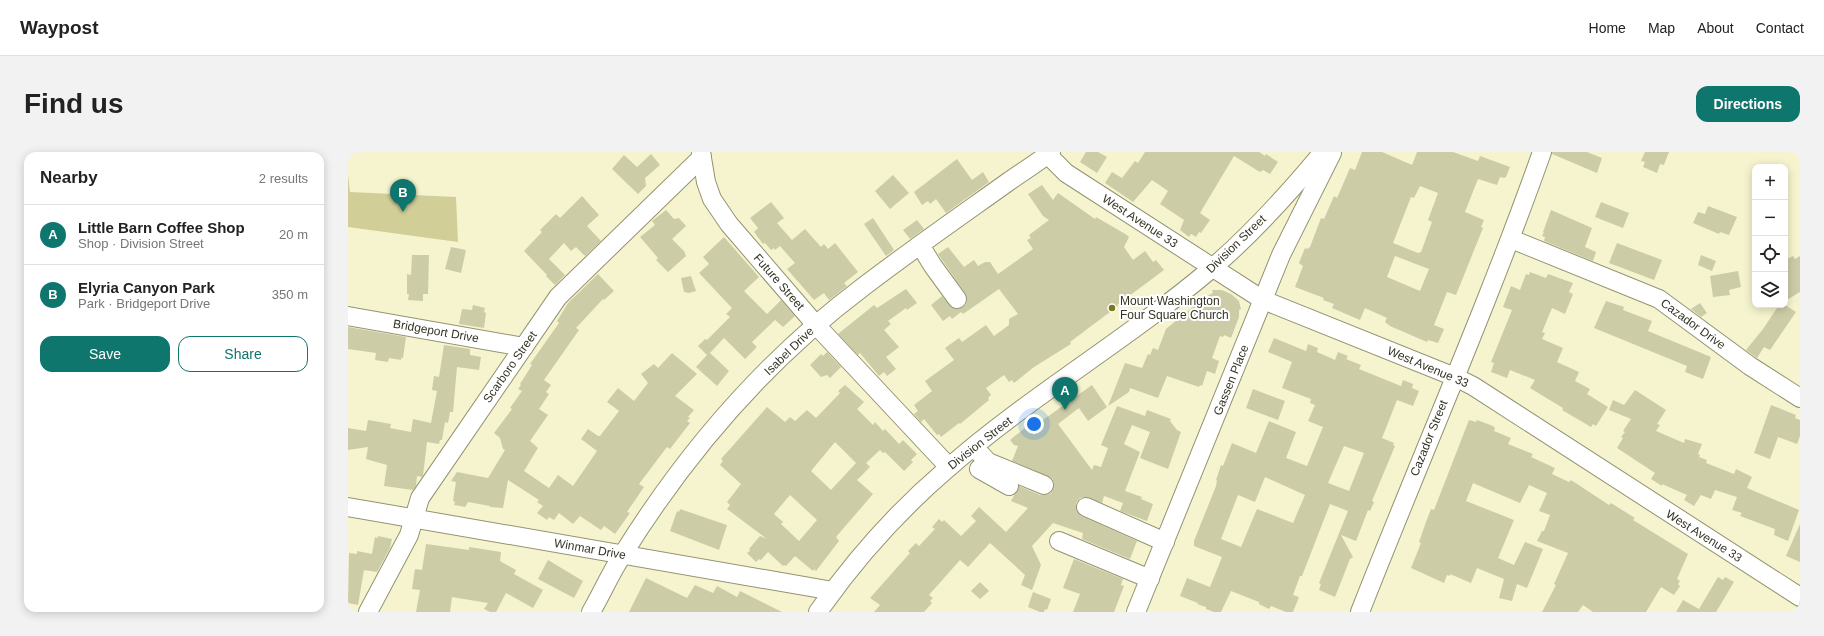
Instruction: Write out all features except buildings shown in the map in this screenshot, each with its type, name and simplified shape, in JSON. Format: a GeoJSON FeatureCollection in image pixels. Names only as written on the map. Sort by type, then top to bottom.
{"type":"FeatureCollection","features":[{"type":"Feature","properties":{"kind":"street","name":"Division Street"},"geometry":{"type":"LineString","coordinates":[[818,612],[870,545],[902,510],[949,467],[1146,321],[1212,268],[1262,220],[1300,180],[1323,152]]}},
{"type":"Feature","properties":{"kind":"street","name":"Gassen Place"},"geometry":{"type":"LineString","coordinates":[[1136,612],[1281,255],[1333,152]]}},
{"type":"Feature","properties":{"kind":"street","name":"Cazador Street"},"geometry":{"type":"LineString","coordinates":[[1360,612],[1511,239],[1542,152]]}},
{"type":"Feature","properties":{"kind":"street","name":"West Avenue 33"},"geometry":{"type":"LineString","coordinates":[[1050,153],[1066,173],[1263,300],[1455,376],[1473,386],[1800,597]]}},
{"type":"Feature","properties":{"kind":"street","name":"Isabel Drive"},"geometry":{"type":"LineString","coordinates":[[591,612],[622,554],[666,491],[701,444],[764,374],[816,325],[862,287],[1050,153]]}},
{"type":"Feature","properties":{"kind":"street","name":"Future Street"},"geometry":{"type":"LineString","coordinates":[[702,154],[706,182],[712,199],[722,215],[816,325],[949,467]]}},
{"type":"Feature","properties":{"kind":"street","name":"Scarboro Street"},"geometry":{"type":"LineString","coordinates":[[368,612],[409,535],[420,498],[558,297],[702,154]]}},
{"type":"Feature","properties":{"kind":"street","name":"Cazador Drive"},"geometry":{"type":"LineString","coordinates":[[1511,239],[1659,299],[1750,366],[1800,398]]}},
{"type":"Feature","properties":{"kind":"street"},"geometry":{"type":"LineString","coordinates":[[920,245],[957,299]]}},
{"type":"Feature","properties":{"kind":"street","name":"Bridgeport Drive"},"geometry":{"type":"LineString","coordinates":[[348,316],[524,347]]}},
{"type":"Feature","properties":{"kind":"street"},"geometry":{"type":"LineString","coordinates":[[970,450],[988,462],[1044,485]]}},
{"type":"Feature","properties":{"kind":"street"},"geometry":{"type":"LineString","coordinates":[[970,450],[980,469],[1010,486]]}},
{"type":"Feature","properties":{"kind":"street"},"geometry":{"type":"LineString","coordinates":[[1090,506],[1166,538]]}},
{"type":"Feature","properties":{"kind":"street","name":"Winmar Drive"},"geometry":{"type":"LineString","coordinates":[[348,507],[833,591]]}},
{"type":"Feature","properties":{"kind":"street"},"geometry":{"type":"LineString","coordinates":[[1059,541],[1150,579]]}},
{"type":"Feature","properties":{"kind":"shaded area"},"geometry":{"type":"Polygon","coordinates":[[[348,175],[350,192],[456,197],[458,242],[348,227],[348,175]]]}},
{"type":"Feature","properties":{"kind":"place","name":"Elyria Canyon Park"},"geometry":{"type":"Point","coordinates":[403,212]}},
{"type":"Feature","properties":{"kind":"place","name":"Mount Washington Four Square Church"},"geometry":{"type":"Point","coordinates":[1112,308]}},
{"type":"Feature","properties":{"kind":"place","name":"Little Barn Coffee Shop"},"geometry":{"type":"Point","coordinates":[1065,410]}}]}
